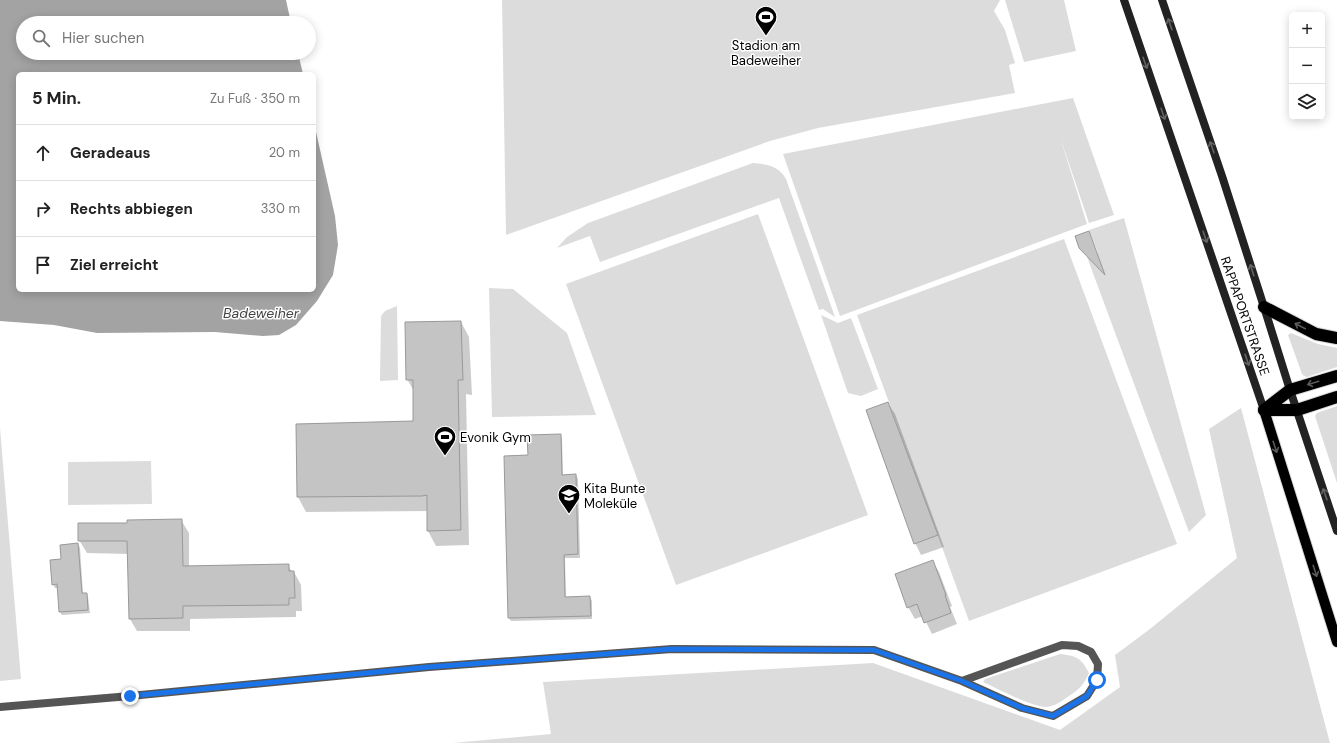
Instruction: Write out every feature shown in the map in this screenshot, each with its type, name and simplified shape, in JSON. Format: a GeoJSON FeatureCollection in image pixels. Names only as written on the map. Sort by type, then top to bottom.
{"type":"FeatureCollection","features":[{"type":"Feature","properties":{"kind":"highway"},"geometry":{"type":"LineString","coordinates":[[1264,307],[1316,334],[1337,338]]}},
{"type":"Feature","properties":{"kind":"highway"},"geometry":{"type":"LineString","coordinates":[[1264,410],[1290,390],[1337,376]]}},
{"type":"Feature","properties":{"kind":"highway"},"geometry":{"type":"LineString","coordinates":[[1264,410],[1297,410],[1337,396]]}},
{"type":"Feature","properties":{"kind":"main road","name":"RAPPAPORTSTRASSE"},"geometry":{"type":"LineString","coordinates":[[1124,0],[1264,410],[1337,642]]}},
{"type":"Feature","properties":{"kind":"main road","name":"RAPPAPORTSTRASSE"},"geometry":{"type":"LineString","coordinates":[[1162,0],[1337,531]]}},
{"type":"Feature","properties":{"kind":"street"},"geometry":{"type":"LineString","coordinates":[[0,707],[429,667],[672,649],[874,650],[962,681],[1022,708],[1053,716],[1087,696],[1097,680],[1098,664],[1091,652],[1078,646],[1062,645],[962,681]]}},
{"type":"Feature","properties":{"kind":"shaded area"},"geometry":{"type":"Polygon","coordinates":[[[502,0],[1000,0],[994,11],[1005,30],[1015,63],[1009,65],[1015,93],[818,128],[770,141],[506,235],[502,0]]]}},
{"type":"Feature","properties":{"kind":"shaded area"},"geometry":{"type":"Polygon","coordinates":[[[1005,0],[1064,0],[1076,51],[1024,62],[1005,0]]]}},
{"type":"Feature","properties":{"kind":"shaded area"},"geometry":{"type":"Polygon","coordinates":[[[1073,98],[1114,215],[1089,223],[1060,137],[1087,224],[840,316],[783,154],[1073,98]]]}},
{"type":"Feature","properties":{"kind":"shaded area"},"geometry":{"type":"Polygon","coordinates":[[[753,163],[772,166],[780,171],[786,179],[835,317],[823,309],[819,310],[779,198],[600,262],[590,236],[557,248],[567,237],[588,223],[753,163]]]}},
{"type":"Feature","properties":{"kind":"shaded area"},"geometry":{"type":"Polygon","coordinates":[[[758,214],[868,515],[676,585],[566,284],[758,214]]]}},
{"type":"Feature","properties":{"kind":"shaded area"},"geometry":{"type":"Polygon","coordinates":[[[1124,218],[1206,515],[1189,532],[1087,257],[1098,253],[1089,230],[1124,218]]]}},
{"type":"Feature","properties":{"kind":"shaded area"},"geometry":{"type":"Polygon","coordinates":[[[1064,239],[1177,544],[969,621],[857,315],[1064,239]]]}},
{"type":"Feature","properties":{"kind":"shaded area"},"geometry":{"type":"Polygon","coordinates":[[[489,288],[513,289],[567,333],[596,415],[492,417],[489,288]]]}},
{"type":"Feature","properties":{"kind":"shaded area"},"geometry":{"type":"Polygon","coordinates":[[[397,306],[398,380],[380,381],[381,316],[385,311],[397,306]]]}},
{"type":"Feature","properties":{"kind":"shaded area"},"geometry":{"type":"Polygon","coordinates":[[[821,315],[838,323],[851,318],[878,389],[861,396],[848,393],[821,315]]]}},
{"type":"Feature","properties":{"kind":"shaded area"},"geometry":{"type":"Polygon","coordinates":[[[1291,333],[1318,344],[1337,348],[1337,367],[1307,377],[1304,376],[1288,335],[1291,333]]]}},
{"type":"Feature","properties":{"kind":"shaded area"},"geometry":{"type":"Polygon","coordinates":[[[1337,406],[1337,483],[1315,416],[1317,413],[1337,406]]]}},
{"type":"Feature","properties":{"kind":"shaded area"},"geometry":{"type":"Polygon","coordinates":[[[1241,408],[1330,743],[453,743],[551,734],[543,682],[873,663],[1060,730],[1120,687],[1115,655],[1150,629],[1237,558],[1209,429],[1241,408]]]}},
{"type":"Feature","properties":{"kind":"shaded area"},"geometry":{"type":"Polygon","coordinates":[[[0,428],[21,679],[0,681],[0,428]]]}},
{"type":"Feature","properties":{"kind":"shaded area"},"geometry":{"type":"Polygon","coordinates":[[[151,461],[152,504],[68,505],[68,462],[151,461]]]}},
{"type":"Feature","properties":{"kind":"shaded area"},"geometry":{"type":"Polygon","coordinates":[[[1060,654],[1078,658],[1081,660],[1089,673],[1079,689],[1053,706],[1047,707],[1033,704],[983,682],[985,679],[1060,654]]]}},
{"type":"Feature","properties":{"kind":"water","name":"Badeweiher"},"geometry":{"type":"Polygon","coordinates":[[[0,0],[286,0],[289,16],[16,16],[16,60],[300,60],[303,72],[16,72],[16,292],[316,292],[316,132],[335,216],[338,245],[333,275],[317,301],[296,325],[279,335],[263,336],[215,332],[97,333],[54,325],[0,321],[0,0]]]}},
{"type":"Feature","properties":{"kind":"building"},"geometry":{"type":"Polygon","coordinates":[[[1089,231],[1105,275],[1079,248],[1075,236],[1089,231]]]}},
{"type":"Feature","properties":{"kind":"building"},"geometry":{"type":"Polygon","coordinates":[[[461,321],[463,380],[458,380],[461,530],[427,531],[427,495],[297,497],[296,424],[413,421],[413,380],[406,380],[405,322],[461,321]]]}},
{"type":"Feature","properties":{"kind":"building"},"geometry":{"type":"Polygon","coordinates":[[[888,402],[938,535],[914,544],[866,410],[888,402]]]}},
{"type":"Feature","properties":{"kind":"building"},"geometry":{"type":"Polygon","coordinates":[[[561,434],[562,475],[576,474],[578,554],[564,555],[565,597],[590,596],[591,616],[508,618],[504,456],[528,455],[527,435],[561,434]]]}},
{"type":"Feature","properties":{"kind":"building"},"geometry":{"type":"Polygon","coordinates":[[[182,519],[183,566],[289,564],[289,571],[294,571],[295,598],[289,598],[289,605],[183,606],[183,618],[129,619],[127,541],[78,541],[78,523],[127,523],[127,520],[182,519]]]}},
{"type":"Feature","properties":{"kind":"building"},"geometry":{"type":"Polygon","coordinates":[[[78,543],[82,593],[87,593],[88,610],[59,612],[57,584],[52,585],[50,560],[61,559],[60,545],[78,543]]]}},
{"type":"Feature","properties":{"kind":"building"},"geometry":{"type":"Polygon","coordinates":[[[933,560],[951,613],[924,623],[917,604],[907,608],[895,574],[933,560]]]}},
{"type":"Feature","properties":{"kind":"place","name":"Stadion am Badeweiher"},"geometry":{"type":"Point","coordinates":[766,36]}},
{"type":"Feature","properties":{"kind":"place","name":"Evonik Gym"},"geometry":{"type":"Point","coordinates":[445,456]}},
{"type":"Feature","properties":{"kind":"place","name":"Kita Bunte Moleküle"},"geometry":{"type":"Point","coordinates":[569,514]}},
{"type":"Feature","properties":{"kind":"route"},"geometry":{"type":"LineString","coordinates":[[130,696],[472,663],[672,649],[874,650],[962,681],[1022,708],[1053,716],[1087,696],[1097,680]]}}]}
